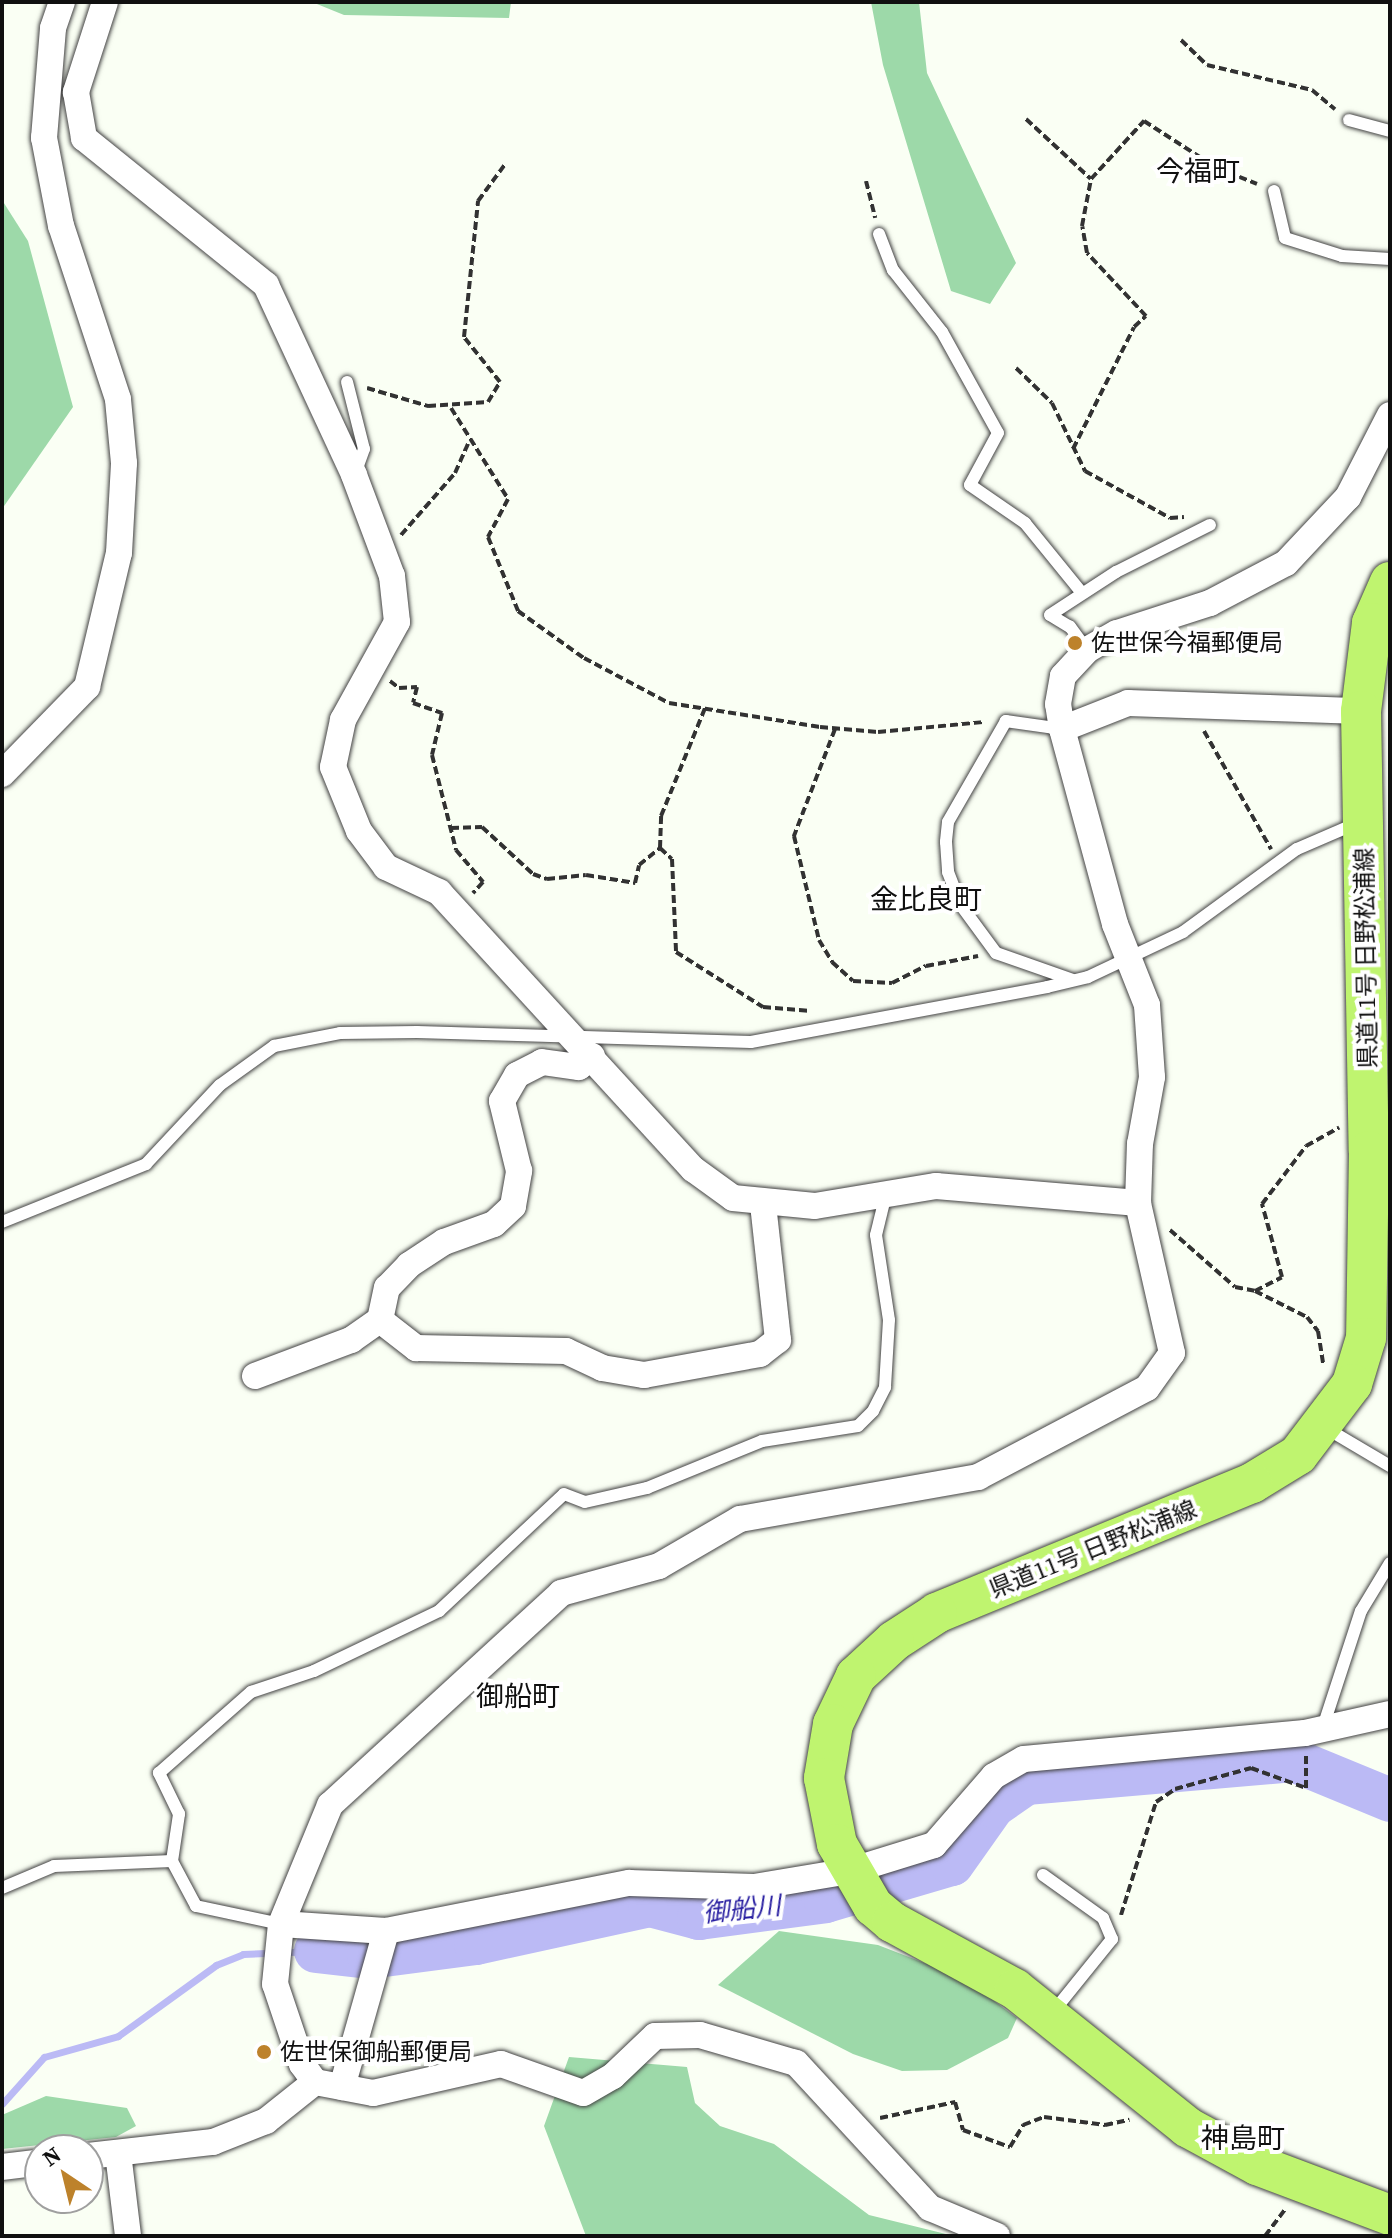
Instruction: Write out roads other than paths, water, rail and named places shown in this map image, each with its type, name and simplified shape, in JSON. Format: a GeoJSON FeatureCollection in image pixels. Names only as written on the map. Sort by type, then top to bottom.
{"type":"FeatureCollection","features":[{"type":"Feature","properties":{"kind":"main road","name":"県道11号 日野松浦線"},"geometry":{"type":"LineString","coordinates":[[1390,582],[1372,623],[1361,711],[1374,1148],[1366,1338],[1352,1384],[1327,1421],[1298,1455],[1252,1483],[937,1613],[856,1676],[833,1724],[824,1778],[837,1844],[850,1872],[873,1906],[1015,1989],[1158,2104],[1257,2165],[1390,2215]]}},
{"type":"Feature","properties":{"kind":"street"},"geometry":{"type":"LineString","coordinates":[[2,774],[87,687],[119,553],[124,463],[118,399],[61,226],[44,138],[53,28],[62,2]]}},
{"type":"Feature","properties":{"kind":"street"},"geometry":{"type":"LineString","coordinates":[[105,2],[76,92],[84,138],[266,285],[354,475],[384,555],[397,622],[343,720],[333,767],[359,831],[386,867],[439,892],[693,1169],[733,1198],[763,1204],[815,1206],[936,1186],[1138,1203]]}},
{"type":"Feature","properties":{"kind":"street"},"geometry":{"type":"LineString","coordinates":[[997,2236],[930,2208],[796,2063],[700,2035],[655,2036],[613,2076],[583,2093],[501,2064],[373,2093],[315,2082],[302,2064],[275,1984],[281,1924],[330,1805],[561,1593],[659,1566],[740,1519],[978,1477],[1147,1388],[1172,1353],[1138,1203],[1140,1144],[1152,1077],[1147,1005],[1129,958],[1062,729],[1063,676],[1087,650],[1117,633],[1210,603],[1286,563],[1348,497],[1390,415]]}},
{"type":"Feature","properties":{"kind":"street"},"geometry":{"type":"LineString","coordinates":[[1062,729],[1128,703],[1361,711]]}},
{"type":"Feature","properties":{"kind":"street"},"geometry":{"type":"LineString","coordinates":[[255,1376],[351,1340],[380,1320],[387,1288],[409,1265],[444,1242],[494,1224],[513,1206],[519,1171],[502,1101],[517,1075],[542,1062],[579,1067],[592,1056]]}},
{"type":"Feature","properties":{"kind":"street"},"geometry":{"type":"LineString","coordinates":[[380,1320],[416,1348],[566,1351],[602,1368],[644,1375],[760,1354],[778,1340],[763,1204]]}},
{"type":"Feature","properties":{"kind":"street"},"geometry":{"type":"LineString","coordinates":[[281,1924],[386,1931],[629,1883],[754,1887],[850,1872],[934,1845],[994,1776],[1024,1759],[1314,1731],[1390,1714]]}},
{"type":"Feature","properties":{"kind":"street"},"geometry":{"type":"LineString","coordinates":[[342,2087],[386,1931]]}},
{"type":"Feature","properties":{"kind":"street"},"geometry":{"type":"LineString","coordinates":[[104,2154],[213,2142],[266,2121],[315,2082]]}},
{"type":"Feature","properties":{"kind":"street"},"geometry":{"type":"LineString","coordinates":[[118,2153],[128,2236]]}},
{"type":"Feature","properties":{"kind":"street"},"geometry":{"type":"LineString","coordinates":[[2,2167],[24,2164]]}},
{"type":"Feature","properties":{"kind":"lane"},"geometry":{"type":"LineString","coordinates":[[1349,120],[1390,131]]}},
{"type":"Feature","properties":{"kind":"lane"},"geometry":{"type":"LineString","coordinates":[[1274,191],[1285,238],[1342,256],[1390,259]]}},
{"type":"Feature","properties":{"kind":"lane"},"geometry":{"type":"LineString","coordinates":[[879,234],[893,270],[942,332],[998,433],[970,485],[1025,523],[1081,592]]}},
{"type":"Feature","properties":{"kind":"lane"},"geometry":{"type":"LineString","coordinates":[[347,382],[364,449],[354,475]]}},
{"type":"Feature","properties":{"kind":"lane"},"geometry":{"type":"LineString","coordinates":[[1087,650],[1070,627],[1050,615],[1081,592],[1210,525]]}},
{"type":"Feature","properties":{"kind":"lane"},"geometry":{"type":"LineString","coordinates":[[1062,729],[1006,721],[948,822],[946,842],[948,872],[960,904],[996,953],[1073,980]]}},
{"type":"Feature","properties":{"kind":"lane"},"geometry":{"type":"LineString","coordinates":[[2,1222],[146,1164],[220,1085],[274,1046],[340,1033],[572,1034],[751,1042],[1073,980],[1183,932],[1278,863],[1364,821]]}},
{"type":"Feature","properties":{"kind":"lane"},"geometry":{"type":"LineString","coordinates":[[281,1924],[196,1906],[172,1861],[179,1814],[159,1773],[251,1692],[314,1671],[439,1611],[564,1494],[585,1502],[647,1488],[762,1441],[858,1426],[885,1387],[889,1320],[876,1235],[886,1194]]}},
{"type":"Feature","properties":{"kind":"lane"},"geometry":{"type":"LineString","coordinates":[[1327,1421],[1390,1466]]}},
{"type":"Feature","properties":{"kind":"lane"},"geometry":{"type":"LineString","coordinates":[[1314,1731],[1361,1611],[1390,1563]]}},
{"type":"Feature","properties":{"kind":"lane"},"geometry":{"type":"LineString","coordinates":[[2,1888],[54,1866],[172,1861]]}},
{"type":"Feature","properties":{"kind":"lane"},"geometry":{"type":"LineString","coordinates":[[1043,1875],[1107,1927],[1112,1939],[1049,2017]]}},
{"type":"Feature","properties":{"kind":"waterway","name":"御船川"},"geometry":{"type":"LineString","coordinates":[[316,1951],[369,1957],[476,1943],[650,1905],[699,1918],[826,1901],[952,1864],[993,1806],[1026,1783],[1293,1760],[1390,1800]]}},
{"type":"Feature","properties":{"kind":"waterway","name":"御船川"},"geometry":{"type":"LineString","coordinates":[[2,2104],[44,2057],[118,2036],[216,1965],[243,1954],[316,1951]]}},
{"type":"Feature","properties":{"kind":"place","name":"佐世保今福郵便局"},"geometry":{"type":"Point","coordinates":[1075,643]}},
{"type":"Feature","properties":{"kind":"place","name":"佐世保御船郵便局"},"geometry":{"type":"Point","coordinates":[264,2052]}},
{"type":"Feature","properties":{"kind":"district","name":"今福町"},"geometry":{"type":"Point","coordinates":[1198,171]}},
{"type":"Feature","properties":{"kind":"district","name":"金比良町"},"geometry":{"type":"Point","coordinates":[926,899]}},
{"type":"Feature","properties":{"kind":"district","name":"御船町"},"geometry":{"type":"Point","coordinates":[518,1696]}},
{"type":"Feature","properties":{"kind":"district","name":"神島町"},"geometry":{"type":"Point","coordinates":[1243,2138]}}]}
